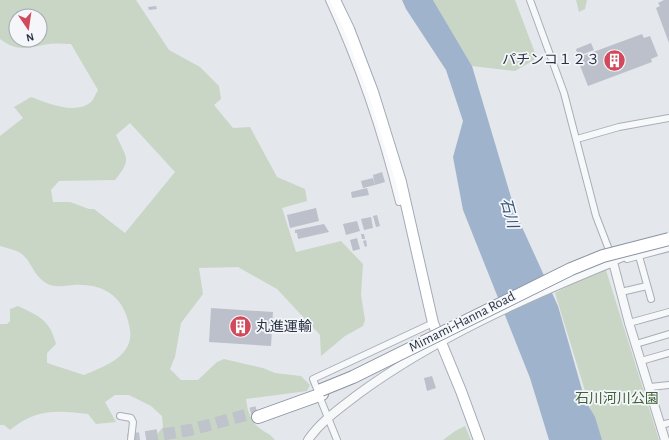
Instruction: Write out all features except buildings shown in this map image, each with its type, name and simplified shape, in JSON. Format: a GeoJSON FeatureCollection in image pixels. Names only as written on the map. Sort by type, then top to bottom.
{"type":"FeatureCollection","features":[{"type":"Feature","properties":{"kind":"highway","name":"Mimami-Hanna Road"},"geometry":{"type":"LineString","coordinates":[[258,414],[356,381],[573,272],[604,260],[669,240]]}},
{"type":"Feature","properties":{"kind":"main road"},"geometry":{"type":"LineString","coordinates":[[335,0],[349,29],[373,92],[406,201],[433,323],[445,341],[479,440]]}},
{"type":"Feature","properties":{"kind":"street"},"geometry":{"type":"LineString","coordinates":[[329,0],[347,40],[366,91],[399,202],[406,201]]}},
{"type":"Feature","properties":{"kind":"street"},"geometry":{"type":"LineString","coordinates":[[530,0],[564,93],[596,216],[613,262],[629,323],[641,361],[650,388],[665,424],[665,440]]}},
{"type":"Feature","properties":{"kind":"street"},"geometry":{"type":"LineString","coordinates":[[577,139],[620,127],[669,118]]}},
{"type":"Feature","properties":{"kind":"street"},"geometry":{"type":"LineString","coordinates":[[308,440],[328,417],[398,367],[480,322],[558,284],[669,240]]}},
{"type":"Feature","properties":{"kind":"street"},"geometry":{"type":"LineString","coordinates":[[613,262],[669,248]]}},
{"type":"Feature","properties":{"kind":"street"},"geometry":{"type":"LineString","coordinates":[[639,256],[651,299]]}},
{"type":"Feature","properties":{"kind":"street"},"geometry":{"type":"LineString","coordinates":[[621,292],[647,286]]}},
{"type":"Feature","properties":{"kind":"street"},"geometry":{"type":"LineString","coordinates":[[629,323],[669,312]]}},
{"type":"Feature","properties":{"kind":"street"},"geometry":{"type":"LineString","coordinates":[[337,440],[320,393],[313,379],[433,323]]}},
{"type":"Feature","properties":{"kind":"street"},"geometry":{"type":"LineString","coordinates":[[636,344],[669,334]]}},
{"type":"Feature","properties":{"kind":"street"},"geometry":{"type":"LineString","coordinates":[[641,361],[669,353]]}},
{"type":"Feature","properties":{"kind":"street"},"geometry":{"type":"LineString","coordinates":[[650,388],[669,385]]}},
{"type":"Feature","properties":{"kind":"street"},"geometry":{"type":"LineString","coordinates":[[120,416],[131,418],[133,422],[131,440]]}},
{"type":"Feature","properties":{"kind":"green space"},"geometry":{"type":"Polygon","coordinates":[[[0,0],[136,0],[169,50],[200,67],[219,86],[221,99],[214,105],[233,128],[250,127],[277,177],[305,189],[307,201],[282,208],[296,252],[341,241],[363,264],[361,295],[365,320],[363,326],[345,336],[321,356],[320,335],[277,289],[238,267],[199,268],[203,294],[181,323],[175,357],[170,369],[181,380],[198,380],[217,362],[224,359],[263,368],[275,373],[301,376],[310,385],[307,391],[246,399],[252,421],[275,440],[152,440],[163,427],[162,416],[151,406],[129,395],[115,395],[105,402],[116,422],[96,424],[88,414],[56,412],[28,418],[10,430],[4,425],[0,425],[0,324],[7,324],[10,321],[10,309],[18,306],[38,316],[47,324],[54,336],[56,344],[47,353],[47,363],[84,375],[116,359],[127,347],[130,339],[130,330],[123,309],[112,294],[95,287],[84,285],[49,285],[39,277],[21,253],[0,246],[0,136],[23,118],[14,107],[31,97],[62,107],[78,108],[92,101],[98,90],[71,44],[48,45],[48,8],[8,8],[8,44],[0,39],[0,0]],[[130,123],[116,135],[125,154],[126,163],[115,180],[59,181],[51,190],[53,202],[70,202],[89,209],[94,209],[125,233],[175,172],[130,123]]]}},
{"type":"Feature","properties":{"kind":"green space"},"geometry":{"type":"Polygon","coordinates":[[[433,0],[515,0],[535,53],[534,60],[515,71],[472,66],[433,0]]]}},
{"type":"Feature","properties":{"kind":"green space"},"geometry":{"type":"Polygon","coordinates":[[[576,0],[587,0],[585,9],[579,12],[576,0]]]}},
{"type":"Feature","properties":{"kind":"green space","name":"石川河川公園"},"geometry":{"type":"Polygon","coordinates":[[[605,267],[659,440],[600,440],[555,293],[605,267]]]}},
{"type":"Feature","properties":{"kind":"green space"},"geometry":{"type":"Polygon","coordinates":[[[465,426],[471,440],[443,440],[455,431],[465,426]]]}},
{"type":"Feature","properties":{"kind":"water","name":"石川"},"geometry":{"type":"Polygon","coordinates":[[[402,0],[433,0],[472,66],[516,214],[558,306],[585,400],[595,417],[602,440],[549,440],[530,378],[463,210],[453,157],[463,121],[446,70],[406,9],[402,0]]]}},
{"type":"Feature","properties":{"kind":"tunnel"},"geometry":{"type":"LineString","coordinates":[[128,440],[190,430],[257,412]]}},
{"type":"Feature","properties":{"kind":"place","name":"パチンコ１２３"},"geometry":{"type":"Point","coordinates":[615,60]}},
{"type":"Feature","properties":{"kind":"place","name":"丸進運輸"},"geometry":{"type":"Point","coordinates":[241,327]}}]}
